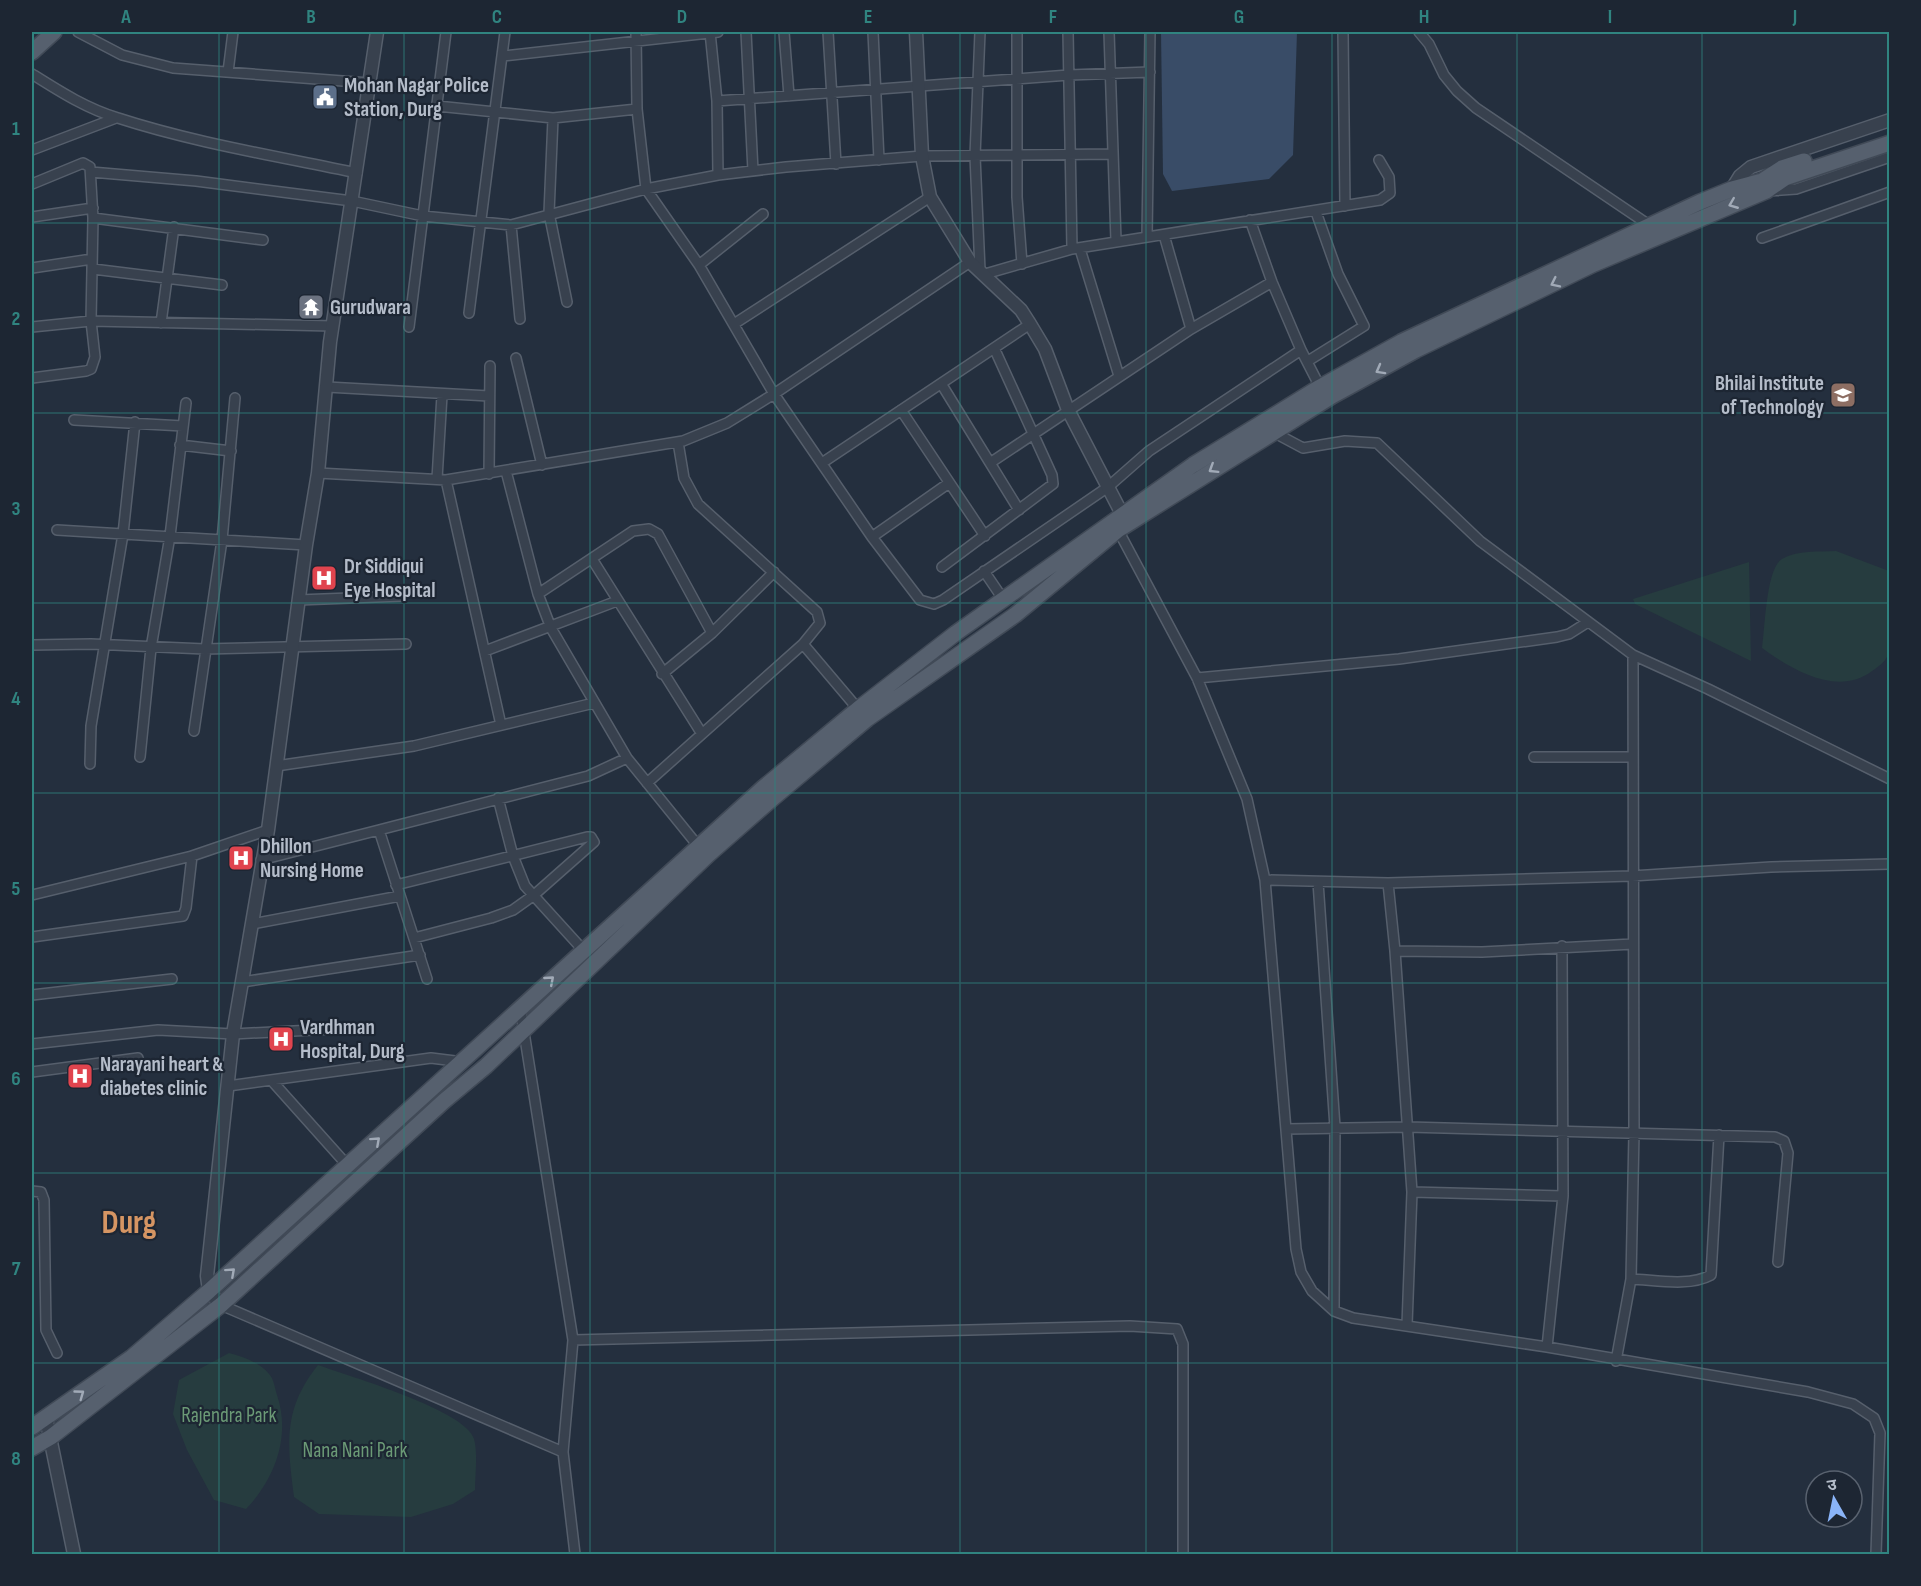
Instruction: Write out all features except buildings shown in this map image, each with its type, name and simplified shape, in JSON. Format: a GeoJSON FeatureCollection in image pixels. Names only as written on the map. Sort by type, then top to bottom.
{"type":"FeatureCollection","features":[{"type":"Feature","properties":{"kind":"main road"},"geometry":{"type":"LineString","coordinates":[[32,52],[54,32]]}},
{"type":"Feature","properties":{"kind":"main road"},"geometry":{"type":"LineString","coordinates":[[32,1427],[131,1358],[209,1291],[464,1062],[520,1007],[763,788],[999,593],[1193,465],[1320,387],[1401,342],[1649,225],[1732,189],[1762,181],[1890,133]]}},
{"type":"Feature","properties":{"kind":"main road"},"geometry":{"type":"LineString","coordinates":[[32,1448],[51,1437],[222,1305],[525,1029],[709,854],[867,719],[1015,615],[1118,530],[1273,432],[1416,350],[1594,264],[1766,191],[1784,173],[1890,143]]}},
{"type":"Feature","properties":{"kind":"street"},"geometry":{"type":"LineString","coordinates":[[78,32],[122,55],[173,68],[369,83]]}},
{"type":"Feature","properties":{"kind":"street"},"geometry":{"type":"LineString","coordinates":[[228,72],[233,32]]}},
{"type":"Feature","properties":{"kind":"street"},"geometry":{"type":"LineString","coordinates":[[377,32],[330,342],[318,473],[298,600],[268,830],[261,860],[233,1034],[207,1276],[209,1291],[222,1305],[563,1452]]}},
{"type":"Feature","properties":{"kind":"street"},"geometry":{"type":"LineString","coordinates":[[409,327],[446,32]]}},
{"type":"Feature","properties":{"kind":"street"},"geometry":{"type":"LineString","coordinates":[[469,313],[505,32]]}},
{"type":"Feature","properties":{"kind":"street"},"geometry":{"type":"LineString","coordinates":[[503,56],[636,36],[708,32],[717,102],[718,176]]}},
{"type":"Feature","properties":{"kind":"street"},"geometry":{"type":"LineString","coordinates":[[746,32],[753,171]]}},
{"type":"Feature","properties":{"kind":"street"},"geometry":{"type":"LineString","coordinates":[[784,32],[789,96]]}},
{"type":"Feature","properties":{"kind":"street"},"geometry":{"type":"LineString","coordinates":[[828,32],[836,164]]}},
{"type":"Feature","properties":{"kind":"street"},"geometry":{"type":"LineString","coordinates":[[873,32],[879,160]]}},
{"type":"Feature","properties":{"kind":"street"},"geometry":{"type":"LineString","coordinates":[[916,32],[922,156],[930,197],[979,269],[1021,310],[1045,349],[1068,410],[1122,514],[1118,530],[1197,678],[1247,799],[1265,880],[1291,1214],[1301,1272],[1312,1291],[1334,1311],[1353,1318],[1547,1347],[1853,1404],[1874,1418],[1885,1433],[1876,1554]]}},
{"type":"Feature","properties":{"kind":"street"},"geometry":{"type":"LineString","coordinates":[[979,269],[975,156],[980,32]]}},
{"type":"Feature","properties":{"kind":"street"},"geometry":{"type":"LineString","coordinates":[[1017,32],[1022,264]]}},
{"type":"Feature","properties":{"kind":"street"},"geometry":{"type":"LineString","coordinates":[[1068,32],[1070,154],[1076,249],[1119,376]]}},
{"type":"Feature","properties":{"kind":"street"},"geometry":{"type":"LineString","coordinates":[[1109,32],[1116,241]]}},
{"type":"Feature","properties":{"kind":"street"},"geometry":{"type":"LineString","coordinates":[[1147,237],[1150,32]]}},
{"type":"Feature","properties":{"kind":"street"},"geometry":{"type":"LineString","coordinates":[[1343,32],[1345,206]]}},
{"type":"Feature","properties":{"kind":"street"},"geometry":{"type":"LineString","coordinates":[[1419,32],[1456,92],[1476,108],[1649,225]]}},
{"type":"Feature","properties":{"kind":"street"},"geometry":{"type":"LineString","coordinates":[[636,36],[637,109],[646,189],[699,265],[774,394],[872,537],[920,600],[934,604],[987,575],[1108,487],[1149,452],[1301,350]]}},
{"type":"Feature","properties":{"kind":"street"},"geometry":{"type":"LineString","coordinates":[[717,102],[978,83],[1018,78],[1150,72]]}},
{"type":"Feature","properties":{"kind":"street"},"geometry":{"type":"LineString","coordinates":[[32,75],[69,97],[116,118],[193,138],[357,173]]}},
{"type":"Feature","properties":{"kind":"street"},"geometry":{"type":"LineString","coordinates":[[437,106],[496,114],[554,118],[637,109]]}},
{"type":"Feature","properties":{"kind":"street"},"geometry":{"type":"LineString","coordinates":[[32,150],[116,118]]}},
{"type":"Feature","properties":{"kind":"street"},"geometry":{"type":"LineString","coordinates":[[554,118],[549,213],[567,302]]}},
{"type":"Feature","properties":{"kind":"street"},"geometry":{"type":"LineString","coordinates":[[1732,189],[1740,176],[1751,168],[1890,120]]}},
{"type":"Feature","properties":{"kind":"street"},"geometry":{"type":"LineString","coordinates":[[91,172],[196,181],[352,201],[423,216],[480,224],[511,225],[549,213],[646,189],[753,171],[922,156],[1113,154]]}},
{"type":"Feature","properties":{"kind":"street"},"geometry":{"type":"LineString","coordinates":[[1766,191],[1796,189],[1890,157]]}},
{"type":"Feature","properties":{"kind":"street"},"geometry":{"type":"LineString","coordinates":[[318,473],[442,479],[489,474],[681,442],[727,423],[979,269],[1022,264],[1116,241],[1380,201],[1390,193],[1389,177],[1379,160]]}},
{"type":"Feature","properties":{"kind":"street"},"geometry":{"type":"LineString","coordinates":[[32,184],[83,163],[90,167],[93,213],[91,321],[95,357],[92,369],[32,378]]}},
{"type":"Feature","properties":{"kind":"street"},"geometry":{"type":"LineString","coordinates":[[1762,238],[1890,192]]}},
{"type":"Feature","properties":{"kind":"street"},"geometry":{"type":"LineString","coordinates":[[734,324],[930,197]]}},
{"type":"Feature","properties":{"kind":"street"},"geometry":{"type":"LineString","coordinates":[[1308,361],[1364,326],[1338,274],[1316,212]]}},
{"type":"Feature","properties":{"kind":"street"},"geometry":{"type":"LineString","coordinates":[[32,217],[93,213],[263,240]]}},
{"type":"Feature","properties":{"kind":"street"},"geometry":{"type":"LineString","coordinates":[[699,265],[763,214]]}},
{"type":"Feature","properties":{"kind":"street"},"geometry":{"type":"LineString","coordinates":[[1250,220],[1272,282],[1301,350],[1320,387]]}},
{"type":"Feature","properties":{"kind":"street"},"geometry":{"type":"LineString","coordinates":[[511,225],[520,319]]}},
{"type":"Feature","properties":{"kind":"street"},"geometry":{"type":"LineString","coordinates":[[161,323],[174,227]]}},
{"type":"Feature","properties":{"kind":"street"},"geometry":{"type":"LineString","coordinates":[[1164,235],[1191,328]]}},
{"type":"Feature","properties":{"kind":"street"},"geometry":{"type":"LineString","coordinates":[[32,268],[92,264],[167,278],[222,285]]}},
{"type":"Feature","properties":{"kind":"street"},"geometry":{"type":"LineString","coordinates":[[990,463],[1191,328],[1272,282]]}},
{"type":"Feature","properties":{"kind":"street"},"geometry":{"type":"LineString","coordinates":[[32,327],[91,321],[333,326]]}},
{"type":"Feature","properties":{"kind":"street"},"geometry":{"type":"LineString","coordinates":[[822,463],[995,350],[1030,324]]}},
{"type":"Feature","properties":{"kind":"street"},"geometry":{"type":"LineString","coordinates":[[942,567],[1053,484],[1052,475],[995,350]]}},
{"type":"Feature","properties":{"kind":"street"},"geometry":{"type":"LineString","coordinates":[[516,358],[542,465]]}},
{"type":"Feature","properties":{"kind":"street"},"geometry":{"type":"LineString","coordinates":[[489,474],[490,366]]}},
{"type":"Feature","properties":{"kind":"street"},"geometry":{"type":"LineString","coordinates":[[942,385],[1019,510]]}},
{"type":"Feature","properties":{"kind":"street"},"geometry":{"type":"LineString","coordinates":[[327,387],[489,396]]}},
{"type":"Feature","properties":{"kind":"street"},"geometry":{"type":"LineString","coordinates":[[441,395],[442,479],[501,725]]}},
{"type":"Feature","properties":{"kind":"street"},"geometry":{"type":"LineString","coordinates":[[194,731],[222,540],[235,398]]}},
{"type":"Feature","properties":{"kind":"street"},"geometry":{"type":"LineString","coordinates":[[140,758],[151,648],[170,536],[186,403]]}},
{"type":"Feature","properties":{"kind":"street"},"geometry":{"type":"LineString","coordinates":[[901,410],[985,536]]}},
{"type":"Feature","properties":{"kind":"street"},"geometry":{"type":"LineString","coordinates":[[74,420],[183,426]]}},
{"type":"Feature","properties":{"kind":"street"},"geometry":{"type":"LineString","coordinates":[[90,764],[91,726],[123,534],[135,422]]}},
{"type":"Feature","properties":{"kind":"street"},"geometry":{"type":"LineString","coordinates":[[1273,432],[1303,448],[1345,441],[1377,444],[1480,541],[1634,655],[1708,688],[1890,779]]}},
{"type":"Feature","properties":{"kind":"street"},"geometry":{"type":"LineString","coordinates":[[647,783],[803,644],[818,627],[820,616],[698,504],[684,478],[681,442]]}},
{"type":"Feature","properties":{"kind":"street"},"geometry":{"type":"LineString","coordinates":[[180,445],[231,451]]}},
{"type":"Feature","properties":{"kind":"street"},"geometry":{"type":"LineString","coordinates":[[506,471],[537,594],[551,628],[627,758],[699,847]]}},
{"type":"Feature","properties":{"kind":"street"},"geometry":{"type":"LineString","coordinates":[[872,537],[949,483]]}},
{"type":"Feature","properties":{"kind":"street"},"geometry":{"type":"LineString","coordinates":[[537,594],[633,531],[642,528],[653,530],[712,633]]}},
{"type":"Feature","properties":{"kind":"street"},"geometry":{"type":"LineString","coordinates":[[57,530],[306,544]]}},
{"type":"Feature","properties":{"kind":"street"},"geometry":{"type":"LineString","coordinates":[[592,559],[662,674],[702,734]]}},
{"type":"Feature","properties":{"kind":"street"},"geometry":{"type":"LineString","coordinates":[[662,674],[712,633],[774,572]]}},
{"type":"Feature","properties":{"kind":"street"},"geometry":{"type":"LineString","coordinates":[[987,575],[999,593]]}},
{"type":"Feature","properties":{"kind":"street"},"geometry":{"type":"LineString","coordinates":[[298,600],[402,597]]}},
{"type":"Feature","properties":{"kind":"street"},"geometry":{"type":"LineString","coordinates":[[485,651],[551,628],[617,601]]}},
{"type":"Feature","properties":{"kind":"street"},"geometry":{"type":"LineString","coordinates":[[1197,678],[1399,659],[1557,637],[1569,634],[1588,622]]}},
{"type":"Feature","properties":{"kind":"street"},"geometry":{"type":"LineString","coordinates":[[32,645],[91,644],[205,649],[406,644]]}},
{"type":"Feature","properties":{"kind":"street"},"geometry":{"type":"LineString","coordinates":[[803,644],[858,709]]}},
{"type":"Feature","properties":{"kind":"street"},"geometry":{"type":"LineString","coordinates":[[1616,1361],[1632,1279],[1634,655]]}},
{"type":"Feature","properties":{"kind":"street"},"geometry":{"type":"LineString","coordinates":[[276,766],[414,746],[594,703]]}},
{"type":"Feature","properties":{"kind":"street"},"geometry":{"type":"LineString","coordinates":[[1534,757],[1633,757]]}},
{"type":"Feature","properties":{"kind":"street"},"geometry":{"type":"LineString","coordinates":[[261,860],[588,776],[627,758]]}},
{"type":"Feature","properties":{"kind":"street"},"geometry":{"type":"LineString","coordinates":[[498,798],[513,856],[525,886],[584,951]]}},
{"type":"Feature","properties":{"kind":"street"},"geometry":{"type":"LineString","coordinates":[[32,895],[192,856],[268,830]]}},
{"type":"Feature","properties":{"kind":"street"},"geometry":{"type":"LineString","coordinates":[[379,830],[427,979]]}},
{"type":"Feature","properties":{"kind":"street"},"geometry":{"type":"LineString","coordinates":[[396,885],[587,837],[593,839],[593,845],[513,910],[414,938]]}},
{"type":"Feature","properties":{"kind":"street"},"geometry":{"type":"LineString","coordinates":[[32,936],[183,916],[192,856]]}},
{"type":"Feature","properties":{"kind":"street"},"geometry":{"type":"LineString","coordinates":[[1265,880],[1388,883],[1632,876],[1771,867],[1890,864]]}},
{"type":"Feature","properties":{"kind":"street"},"geometry":{"type":"LineString","coordinates":[[1318,882],[1335,1127],[1334,1311]]}},
{"type":"Feature","properties":{"kind":"street"},"geometry":{"type":"LineString","coordinates":[[1388,883],[1412,1192],[1407,1325]]}},
{"type":"Feature","properties":{"kind":"street"},"geometry":{"type":"LineString","coordinates":[[252,924],[400,896]]}},
{"type":"Feature","properties":{"kind":"street"},"geometry":{"type":"LineString","coordinates":[[1395,951],[1482,952],[1633,944]]}},
{"type":"Feature","properties":{"kind":"street"},"geometry":{"type":"LineString","coordinates":[[1547,1347],[1563,1196],[1562,946]]}},
{"type":"Feature","properties":{"kind":"street"},"geometry":{"type":"LineString","coordinates":[[242,982],[420,955]]}},
{"type":"Feature","properties":{"kind":"street"},"geometry":{"type":"LineString","coordinates":[[32,995],[172,979]]}},
{"type":"Feature","properties":{"kind":"street"},"geometry":{"type":"LineString","coordinates":[[520,1007],[573,1340],[563,1452],[575,1554]]}},
{"type":"Feature","properties":{"kind":"street"},"geometry":{"type":"LineString","coordinates":[[32,1044],[158,1030],[233,1034],[353,1028]]}},
{"type":"Feature","properties":{"kind":"street"},"geometry":{"type":"LineString","coordinates":[[32,1072],[138,1058]]}},
{"type":"Feature","properties":{"kind":"street"},"geometry":{"type":"LineString","coordinates":[[228,1086],[431,1058],[464,1062]]}},
{"type":"Feature","properties":{"kind":"street"},"geometry":{"type":"LineString","coordinates":[[272,1081],[348,1166]]}},
{"type":"Feature","properties":{"kind":"street"},"geometry":{"type":"LineString","coordinates":[[1286,1129],[1408,1127],[1775,1137],[1784,1142],[1787,1147],[1778,1262]]}},
{"type":"Feature","properties":{"kind":"street"},"geometry":{"type":"LineString","coordinates":[[1632,1279],[1689,1281],[1702,1280],[1711,1275],[1714,1263],[1719,1135]]}},
{"type":"Feature","properties":{"kind":"street"},"geometry":{"type":"LineString","coordinates":[[32,1191],[41,1192],[44,1200],[46,1330],[57,1353]]}},
{"type":"Feature","properties":{"kind":"street"},"geometry":{"type":"LineString","coordinates":[[1412,1192],[1563,1196]]}},
{"type":"Feature","properties":{"kind":"street"},"geometry":{"type":"LineString","coordinates":[[573,1340],[1130,1326],[1177,1329],[1183,1344],[1183,1554]]}},
{"type":"Feature","properties":{"kind":"street"},"geometry":{"type":"LineString","coordinates":[[46,1419],[74,1554]]}},
{"type":"Feature","properties":{"kind":"green space"},"geometry":{"type":"Polygon","coordinates":[[[1836,551],[1889,571],[1891,628],[1888,655],[1872,671],[1859,678],[1845,681],[1816,678],[1787,665],[1762,648],[1769,586],[1777,565],[1782,559],[1795,554],[1836,551]]]}},
{"type":"Feature","properties":{"kind":"green space"},"geometry":{"type":"Polygon","coordinates":[[[1749,562],[1751,661],[1635,604],[1633,599],[1749,562]]]}},
{"type":"Feature","properties":{"kind":"green space","name":"Rajendra Park"},"geometry":{"type":"Polygon","coordinates":[[[229,1353],[256,1363],[269,1374],[281,1410],[282,1426],[278,1456],[265,1484],[246,1509],[214,1500],[187,1450],[173,1414],[179,1380],[229,1353]]]}},
{"type":"Feature","properties":{"kind":"green space","name":"Nana Nani Park"},"geometry":{"type":"Polygon","coordinates":[[[318,1365],[404,1395],[450,1417],[466,1428],[474,1439],[475,1445],[475,1490],[453,1504],[411,1517],[319,1514],[294,1497],[289,1443],[290,1427],[298,1397],[318,1365]]]}},
{"type":"Feature","properties":{"kind":"water"},"geometry":{"type":"Polygon","coordinates":[[[1161,32],[1297,32],[1293,155],[1269,179],[1172,191],[1163,174],[1161,32]]]}},
{"type":"Feature","properties":{"kind":"place","name":"Mohan Nagar Police Station, Durg"},"geometry":{"type":"Point","coordinates":[325,97]}},
{"type":"Feature","properties":{"kind":"place","name":"Gurudwara"},"geometry":{"type":"Point","coordinates":[311,307]}},
{"type":"Feature","properties":{"kind":"place","name":"Bhilai Institute of Technology"},"geometry":{"type":"Point","coordinates":[1843,395]}},
{"type":"Feature","properties":{"kind":"place","name":"Dr Siddiqui Eye Hospital"},"geometry":{"type":"Point","coordinates":[324,578]}},
{"type":"Feature","properties":{"kind":"place","name":"Dhillon Nursing Home"},"geometry":{"type":"Point","coordinates":[241,858]}},
{"type":"Feature","properties":{"kind":"place","name":"Vardhman Hospital, Durg"},"geometry":{"type":"Point","coordinates":[281,1039]}},
{"type":"Feature","properties":{"kind":"place","name":"Narayani heart & diabetes clinic"},"geometry":{"type":"Point","coordinates":[80,1076]}},
{"type":"Feature","properties":{"kind":"district","name":"Durg"},"geometry":{"type":"Point","coordinates":[129,1221]}}]}
